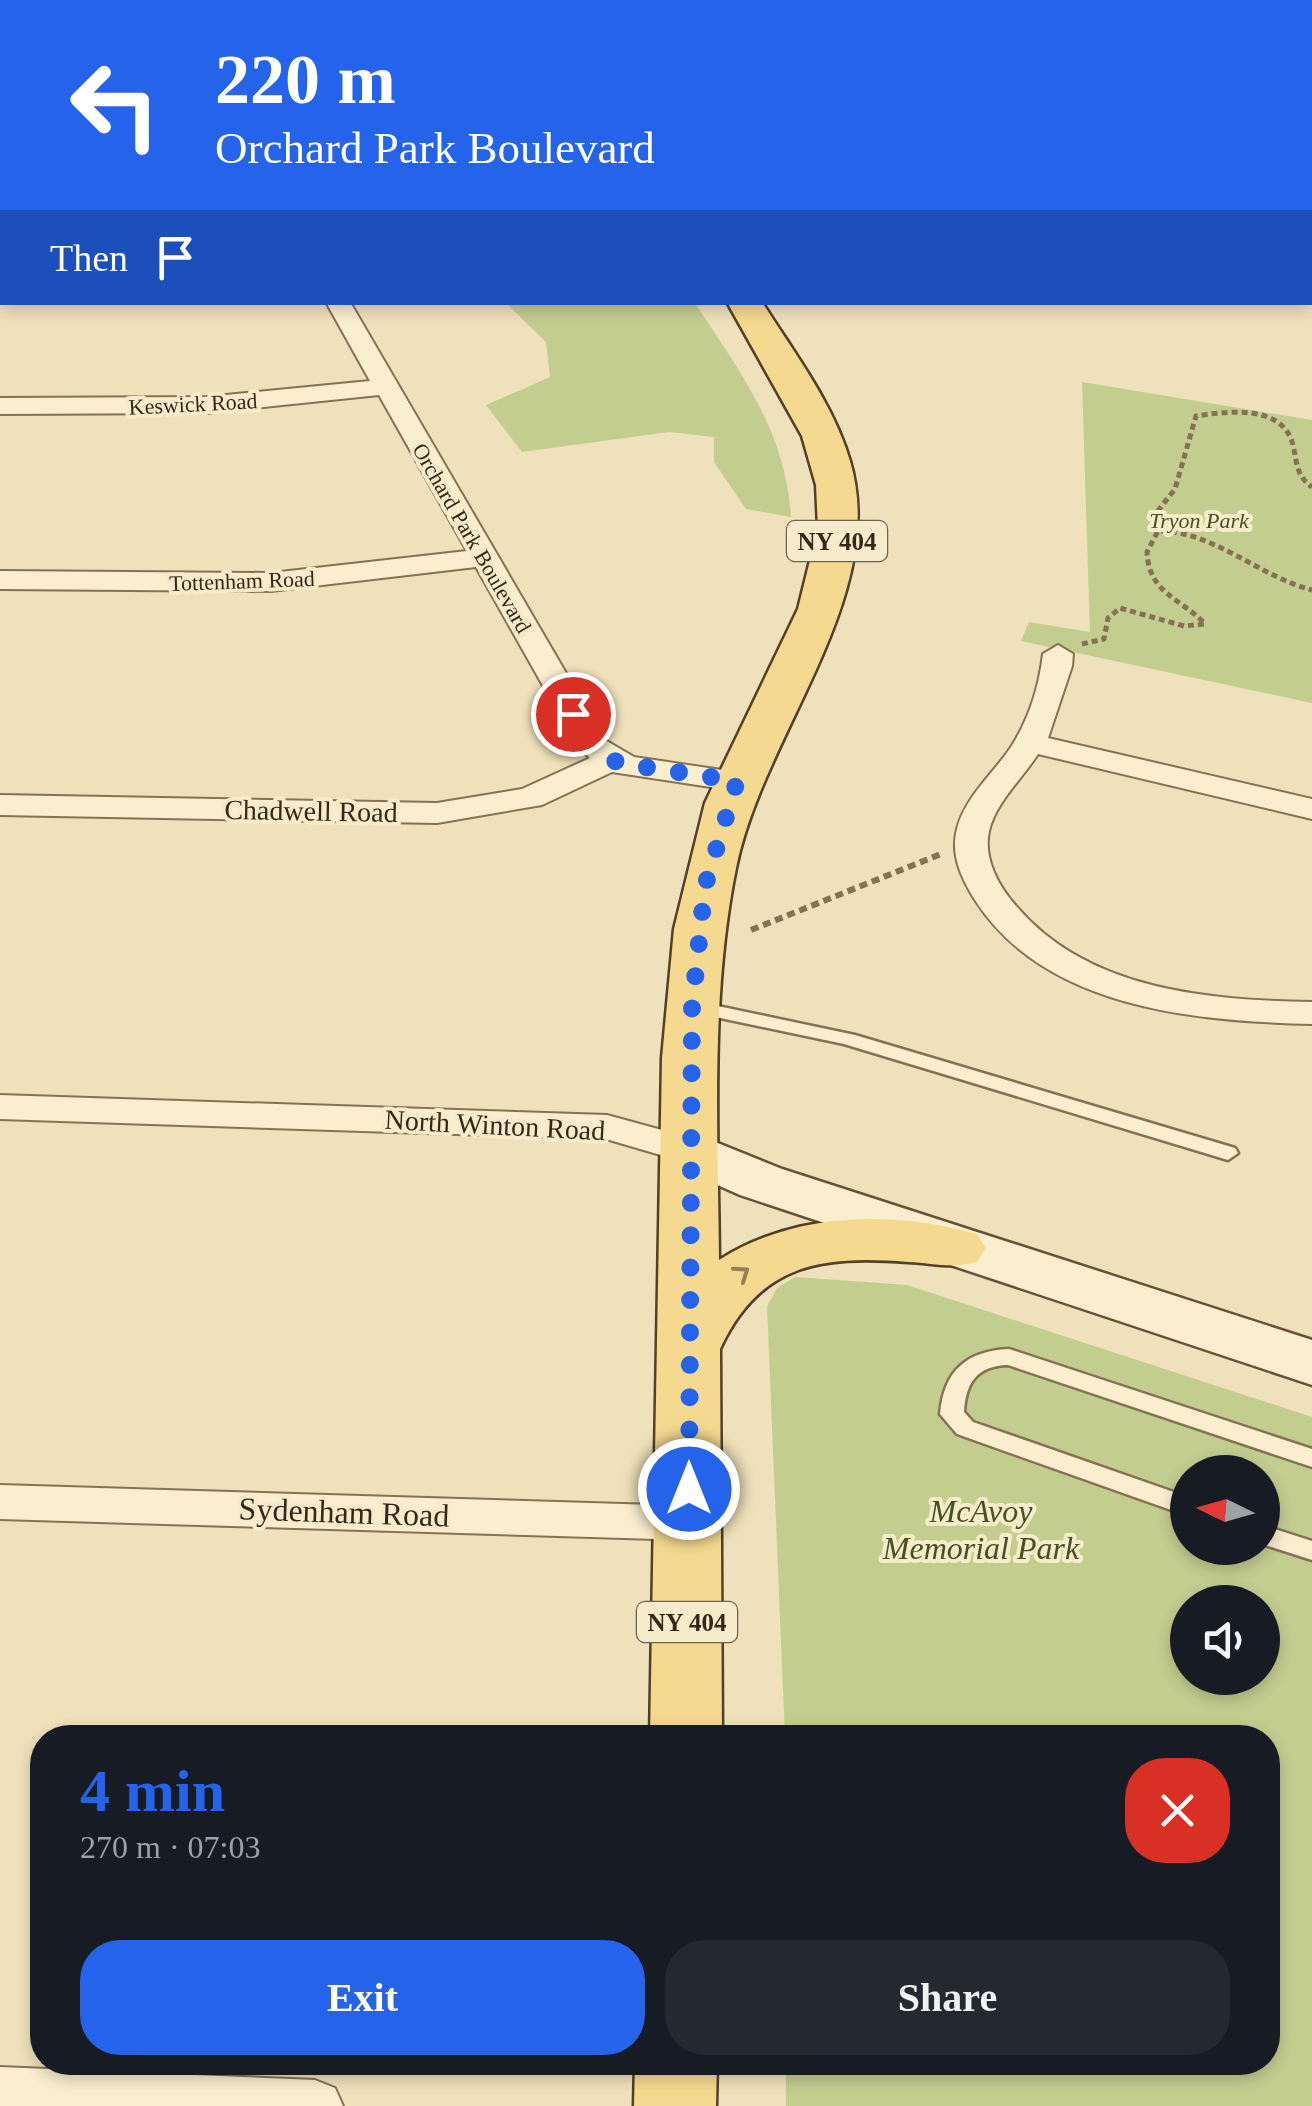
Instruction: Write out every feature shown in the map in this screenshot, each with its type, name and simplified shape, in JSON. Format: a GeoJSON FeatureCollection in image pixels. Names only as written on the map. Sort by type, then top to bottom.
{"type":"FeatureCollection","features":[{"type":"Feature","properties":{"kind":"main road","name":"NY 404"},"geometry":{"type":"LineString","coordinates":[[686,1725],[688,1150],[692,1007],[705,886],[737,781],[818,612],[833,568],[838,525],[836,486],[818,429],[746,305]]}},
{"type":"Feature","properties":{"kind":"main road","name":"North Winton Road"},"geometry":{"type":"LineString","coordinates":[[688,1150],[760,1182],[1312,1363]]}},
{"type":"Feature","properties":{"kind":"main road"},"geometry":{"type":"LineString","coordinates":[[688,1351],[714,1297],[748,1268],[772,1255],[848,1240],[956,1248]]}},
{"type":"Feature","properties":{"kind":"main road"},"geometry":{"type":"LineString","coordinates":[[675,2106],[676,2075]]}},
{"type":"Feature","properties":{"kind":"street","name":"Orchard Park Boulevard"},"geometry":{"type":"LineString","coordinates":[[340,305],[589,740],[611,760]]}},
{"type":"Feature","properties":{"kind":"street","name":"Keswick Road"},"geometry":{"type":"LineString","coordinates":[[0,406],[206,406],[386,387]]}},
{"type":"Feature","properties":{"kind":"street","name":"Tottenham Road"},"geometry":{"type":"LineString","coordinates":[[0,580],[270,582],[483,558]]}},
{"type":"Feature","properties":{"kind":"street"},"geometry":{"type":"LineString","coordinates":[[1058,654],[1050,697],[1030,743],[979,816],[970,844],[981,882],[1003,916],[1042,948],[1084,972],[1137,993],[1189,1006],[1256,1013],[1312,1013]]}},
{"type":"Feature","properties":{"kind":"street"},"geometry":{"type":"LineString","coordinates":[[1030,743],[1312,809]]}},
{"type":"Feature","properties":{"kind":"street"},"geometry":{"type":"LineString","coordinates":[[611,760],[644,770],[737,781]]}},
{"type":"Feature","properties":{"kind":"street","name":"Chadwell Road"},"geometry":{"type":"LineString","coordinates":[[0,805],[437,813],[530,798],[611,760]]}},
{"type":"Feature","properties":{"kind":"street","name":"North Winton Road"},"geometry":{"type":"LineString","coordinates":[[0,1107],[606,1127],[688,1150]]}},
{"type":"Feature","properties":{"kind":"street","name":"Sydenham Road"},"geometry":{"type":"LineString","coordinates":[[0,1502],[689,1523]]}},
{"type":"Feature","properties":{"kind":"street"},"geometry":{"type":"LineString","coordinates":[[0,2093],[315,2106]]}},
{"type":"Feature","properties":{"kind":"lane"},"geometry":{"type":"LineString","coordinates":[[692,1007],[848,1038],[1228,1153]]}},
{"type":"Feature","properties":{"kind":"lane"},"geometry":{"type":"LineString","coordinates":[[1170,1501],[965,1428],[952,1414],[952,1397],[970,1363],[985,1356],[1009,1358],[1312,1458]]}},
{"type":"Feature","properties":{"kind":"lane"},"geometry":{"type":"LineString","coordinates":[[1280,1540],[1312,1551]]}},
{"type":"Feature","properties":{"kind":"path"},"geometry":{"type":"LineString","coordinates":[[1058,654],[1074,645],[1104,640],[1108,618],[1120,608],[1143,611],[1174,625],[1205,624],[1156,590],[1146,555],[1148,541],[1158,530],[1157,512],[1175,497],[1182,483],[1182,454],[1196,416],[1242,412],[1280,424],[1290,436],[1297,470],[1312,487]]}},
{"type":"Feature","properties":{"kind":"path"},"geometry":{"type":"LineString","coordinates":[[1158,530],[1190,530],[1256,572],[1312,590]]}},
{"type":"Feature","properties":{"kind":"path"},"geometry":{"type":"LineString","coordinates":[[751,930],[970,844]]}},
{"type":"Feature","properties":{"kind":"green space"},"geometry":{"type":"Polygon","coordinates":[[[508,305],[696,305],[744,379],[770,429],[787,485],[791,517],[746,509],[714,462],[714,437],[669,432],[522,452],[486,405],[550,377],[546,342],[508,305]]]}},
{"type":"Feature","properties":{"kind":"green space","name":"Tryon Park"},"geometry":{"type":"Polygon","coordinates":[[[1082,382],[1312,420],[1312,703],[1021,641],[1029,622],[1090,632],[1082,382]]]}},
{"type":"Feature","properties":{"kind":"green space","name":"McAvoy Memorial Park"},"geometry":{"type":"Polygon","coordinates":[[[795,1277],[907,1285],[1312,1417],[1312,2106],[786,2106],[786,2075],[1280,2075],[1280,1725],[784,1725],[767,1306],[777,1288],[795,1277]]]}},
{"type":"Feature","properties":{"kind":"route"},"geometry":{"type":"LineString","coordinates":[[573,714],[593,746],[618,763],[644,770],[737,781],[705,886],[692,1007],[688,1150],[689,1489]]}}]}
